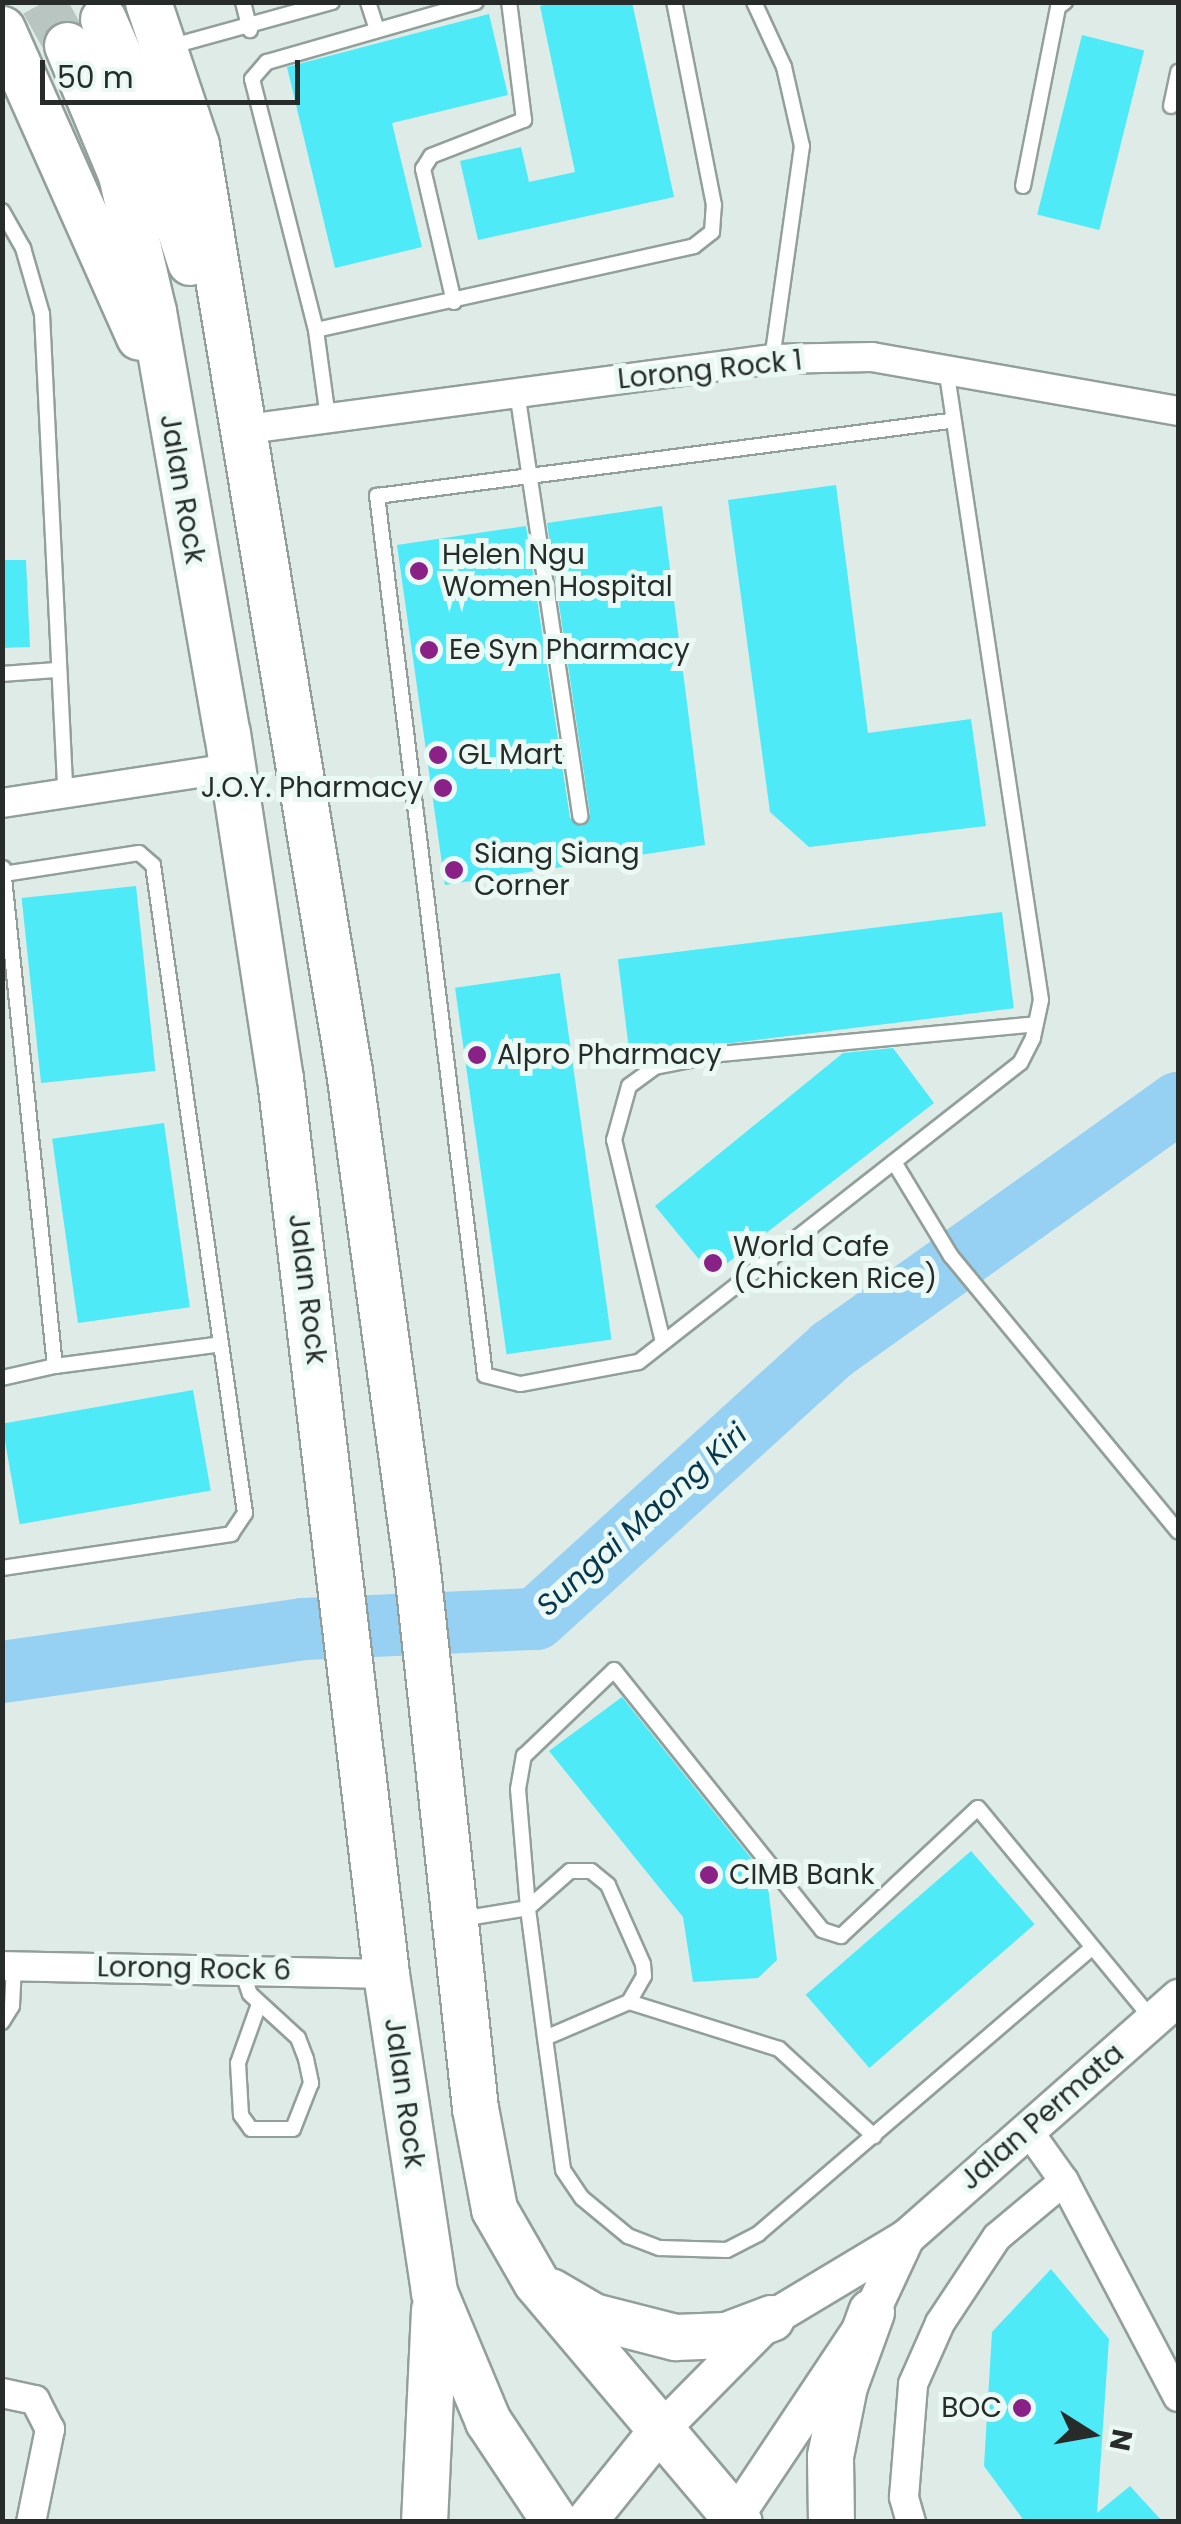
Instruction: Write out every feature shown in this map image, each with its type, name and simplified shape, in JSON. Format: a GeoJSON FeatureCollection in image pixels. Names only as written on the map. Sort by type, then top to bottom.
{"type":"FeatureCollection","features":[{"type":"Feature","properties":{"kind":"main road","name":"Jalan Rock"},"geometry":{"type":"LineString","coordinates":[[148,2],[167,48],[196,145],[222,322],[349,1071],[417,1570],[474,2108],[494,2209],[536,2282],[735,2520]]}},
{"type":"Feature","properties":{"kind":"main road"},"geometry":{"type":"LineString","coordinates":[[2,29],[161,379]]}},
{"type":"Feature","properties":{"kind":"main road","name":"Jalan Rock"},"geometry":{"type":"LineString","coordinates":[[240,430],[138,99],[85,32],[153,312],[161,379],[232,768],[280,1078],[342,1574],[386,1974],[434,2292],[488,2420],[555,2522]]}},
{"type":"Feature","properties":{"kind":"main road"},"geometry":{"type":"LineString","coordinates":[[536,2282],[593,2316],[675,2337],[726,2335],[770,2318]]}},
{"type":"Feature","properties":{"kind":"main road"},"geometry":{"type":"LineString","coordinates":[[424,2522],[434,2292]]}},
{"type":"Feature","properties":{"kind":"main road"},"geometry":{"type":"LineString","coordinates":[[831,2522],[830,2456],[844,2386],[871,2312]]}},
{"type":"Feature","properties":{"kind":"main road"},"geometry":{"type":"LineString","coordinates":[[586,2522],[658,2432]]}},
{"type":"Feature","properties":{"kind":"street","name":"Lorong Rock 1"},"geometry":{"type":"LineString","coordinates":[[240,430],[772,359],[872,357],[946,366],[1178,411]]}},
{"type":"Feature","properties":{"kind":"street"},"geometry":{"type":"LineString","coordinates":[[2,802],[232,768]]}},
{"type":"Feature","properties":{"kind":"street","name":"Lorong Rock 6"},"geometry":{"type":"LineString","coordinates":[[8,1965],[386,1974]]}},
{"type":"Feature","properties":{"kind":"street","name":"Jalan Permata"},"geometry":{"type":"LineString","coordinates":[[906,2237],[1166,2008]]}},
{"type":"Feature","properties":{"kind":"street"},"geometry":{"type":"LineString","coordinates":[[1028,2129],[1064,2181],[1178,2397]]}},
{"type":"Feature","properties":{"kind":"street"},"geometry":{"type":"LineString","coordinates":[[910,2522],[904,2497],[914,2384],[940,2323],[997,2236],[1064,2181]]}},
{"type":"Feature","properties":{"kind":"street"},"geometry":{"type":"LineString","coordinates":[[735,2520],[871,2312],[906,2237]]}},
{"type":"Feature","properties":{"kind":"street"},"geometry":{"type":"LineString","coordinates":[[658,2432],[770,2318],[906,2237]]}},
{"type":"Feature","properties":{"kind":"street"},"geometry":{"type":"LineString","coordinates":[[2,2392],[35,2400],[50,2429],[31,2522]]}},
{"type":"Feature","properties":{"kind":"lane"},"geometry":{"type":"LineString","coordinates":[[243,2],[250,30]]}},
{"type":"Feature","properties":{"kind":"lane"},"geometry":{"type":"LineString","coordinates":[[167,48],[250,30],[332,2]]}},
{"type":"Feature","properties":{"kind":"lane"},"geometry":{"type":"LineString","coordinates":[[368,2],[377,30]]}},
{"type":"Feature","properties":{"kind":"lane"},"geometry":{"type":"LineString","coordinates":[[328,418],[316,330],[252,79],[267,62],[476,2]]}},
{"type":"Feature","properties":{"kind":"lane"},"geometry":{"type":"LineString","coordinates":[[454,302],[424,169],[431,156],[524,120],[509,2]]}},
{"type":"Feature","properties":{"kind":"lane"},"geometry":{"type":"LineString","coordinates":[[316,330],[694,246],[712,232],[714,206],[674,2]]}},
{"type":"Feature","properties":{"kind":"lane"},"geometry":{"type":"LineString","coordinates":[[754,2],[784,68],[802,146],[772,359]]}},
{"type":"Feature","properties":{"kind":"lane"},"geometry":{"type":"LineString","coordinates":[[1023,186],[1058,7],[1065,2]]}},
{"type":"Feature","properties":{"kind":"lane"},"geometry":{"type":"LineString","coordinates":[[1171,106],[1178,72]]}},
{"type":"Feature","properties":{"kind":"lane"},"geometry":{"type":"LineString","coordinates":[[2,211],[23,248],[42,314],[56,670],[65,790]]}},
{"type":"Feature","properties":{"kind":"lane"},"geometry":{"type":"LineString","coordinates":[[946,366],[949,421],[1041,1000],[1020,1063],[638,1362],[520,1384],[485,1375],[377,496],[949,421]]}},
{"type":"Feature","properties":{"kind":"lane"},"geometry":{"type":"LineString","coordinates":[[517,392],[580,816]]}},
{"type":"Feature","properties":{"kind":"lane"},"geometry":{"type":"LineString","coordinates":[[2,674],[56,670]]}},
{"type":"Feature","properties":{"kind":"lane"},"geometry":{"type":"LineString","coordinates":[[2,1568],[231,1534],[246,1513],[153,866],[139,853],[3,871],[56,1366]]}},
{"type":"Feature","properties":{"kind":"lane"},"geometry":{"type":"LineString","coordinates":[[663,1342],[614,1140],[629,1086],[655,1068],[720,1054],[1036,1024]]}},
{"type":"Feature","properties":{"kind":"lane"},"geometry":{"type":"LineString","coordinates":[[2,1048],[20,1046]]}},
{"type":"Feature","properties":{"kind":"lane"},"geometry":{"type":"LineString","coordinates":[[894,1162],[951,1256],[1178,1531]]}},
{"type":"Feature","properties":{"kind":"lane"},"geometry":{"type":"LineString","coordinates":[[2,1378],[56,1366],[222,1344]]}},
{"type":"Feature","properties":{"kind":"lane"},"geometry":{"type":"LineString","coordinates":[[1090,1949],[758,2234],[727,2250],[691,2254],[660,2248],[628,2236],[604,2217],[563,2170],[528,1908],[519,1769],[524,1756],[614,1670],[822,1930],[841,1936],[972,1807],[1090,1949],[1166,2008]]}},
{"type":"Feature","properties":{"kind":"lane"},"geometry":{"type":"LineString","coordinates":[[457,1920],[528,1908],[570,1871],[591,1871],[608,1885],[644,1976],[629,2002],[545,2038]]}},
{"type":"Feature","properties":{"kind":"lane"},"geometry":{"type":"LineString","coordinates":[[2,2022],[12,2006],[8,1965]]}},
{"type":"Feature","properties":{"kind":"lane"},"geometry":{"type":"LineString","coordinates":[[242,1971],[259,2004],[298,2038],[306,2059],[311,2083],[293,2129],[252,2129],[241,2116],[238,2063],[259,2004]]}},
{"type":"Feature","properties":{"kind":"lane"},"geometry":{"type":"LineString","coordinates":[[629,2002],[779,2048],[874,2136]]}},
{"type":"Feature","properties":{"kind":"building"},"geometry":{"type":"Polygon","coordinates":[[[555,2],[632,2],[674,197],[478,240],[460,161],[521,147],[529,182],[575,172],[540,6],[555,2]]]}},
{"type":"Feature","properties":{"kind":"building"},"geometry":{"type":"Polygon","coordinates":[[[489,14],[508,95],[392,123],[422,247],[335,268],[287,67],[489,14]]]}},
{"type":"Feature","properties":{"kind":"building"},"geometry":{"type":"Polygon","coordinates":[[[1082,35],[1144,50],[1099,230],[1037,215],[1082,35]]]}},
{"type":"Feature","properties":{"kind":"building"},"geometry":{"type":"Polygon","coordinates":[[[836,485],[868,733],[971,719],[986,826],[809,847],[770,812],[728,500],[836,485]]]}},
{"type":"Feature","properties":{"kind":"building"},"geometry":{"type":"Polygon","coordinates":[[[662,506],[705,845],[445,885],[397,545],[526,526],[570,818],[582,826],[590,814],[547,523],[662,506]]]}},
{"type":"Feature","properties":{"kind":"building"},"geometry":{"type":"Polygon","coordinates":[[[2,560],[26,560],[30,647],[2,648],[2,560]]]}},
{"type":"Feature","properties":{"kind":"building"},"geometry":{"type":"Polygon","coordinates":[[[136,886],[155,1071],[41,1083],[22,898],[136,886]]]}},
{"type":"Feature","properties":{"kind":"building"},"geometry":{"type":"Polygon","coordinates":[[[1002,912],[1014,1008],[630,1055],[618,959],[1002,912]]]}},
{"type":"Feature","properties":{"kind":"building"},"geometry":{"type":"Polygon","coordinates":[[[560,973],[611,1339],[507,1354],[455,988],[560,973]]]}},
{"type":"Feature","properties":{"kind":"building"},"geometry":{"type":"Polygon","coordinates":[[[893,1048],[934,1103],[712,1275],[655,1206],[843,1053],[893,1048]]]}},
{"type":"Feature","properties":{"kind":"building"},"geometry":{"type":"Polygon","coordinates":[[[164,1123],[190,1307],[78,1323],[52,1139],[164,1123]]]}},
{"type":"Feature","properties":{"kind":"building"},"geometry":{"type":"Polygon","coordinates":[[[193,1390],[211,1490],[20,1524],[2,1424],[193,1390]]]}},
{"type":"Feature","properties":{"kind":"building"},"geometry":{"type":"Polygon","coordinates":[[[622,1697],[767,1878],[777,1960],[758,1978],[693,1982],[683,1917],[549,1751],[622,1697]]]}},
{"type":"Feature","properties":{"kind":"building"},"geometry":{"type":"Polygon","coordinates":[[[971,1851],[1035,1924],[869,2068],[806,1995],[971,1851]]]}},
{"type":"Feature","properties":{"kind":"building"},"geometry":{"type":"Polygon","coordinates":[[[1051,2269],[1109,2339],[1097,2513],[1130,2486],[1163,2522],[1025,2522],[984,2466],[992,2332],[1051,2269]]]}},
{"type":"Feature","properties":{"kind":"waterway","name":"Sungai Maong Kiri"},"geometry":{"type":"LineString","coordinates":[[2,1672],[304,1629],[536,1619],[833,1349],[1178,1103]]}},
{"type":"Feature","properties":{"kind":"tunnel"},"geometry":{"type":"LineString","coordinates":[[43,2],[67,45]]}},
{"type":"Feature","properties":{"kind":"place","name":"Helen Ngu Women Hospital"},"geometry":{"type":"Point","coordinates":[419,571]}},
{"type":"Feature","properties":{"kind":"place","name":"Ee Syn Pharmacy"},"geometry":{"type":"Point","coordinates":[429,650]}},
{"type":"Feature","properties":{"kind":"place","name":"GL Mart"},"geometry":{"type":"Point","coordinates":[438,755]}},
{"type":"Feature","properties":{"kind":"place","name":"J.O.Y. Pharmacy"},"geometry":{"type":"Point","coordinates":[443,788]}},
{"type":"Feature","properties":{"kind":"place","name":"Siang Siang Corner"},"geometry":{"type":"Point","coordinates":[454,870]}},
{"type":"Feature","properties":{"kind":"place","name":"Alpro Pharmacy"},"geometry":{"type":"Point","coordinates":[477,1055]}},
{"type":"Feature","properties":{"kind":"place","name":"World Cafe (Chicken Rice)"},"geometry":{"type":"Point","coordinates":[713,1263]}},
{"type":"Feature","properties":{"kind":"place","name":"CIMB Bank"},"geometry":{"type":"Point","coordinates":[709,1875]}},
{"type":"Feature","properties":{"kind":"place","name":"BOC"},"geometry":{"type":"Point","coordinates":[1022,2408]}}]}
